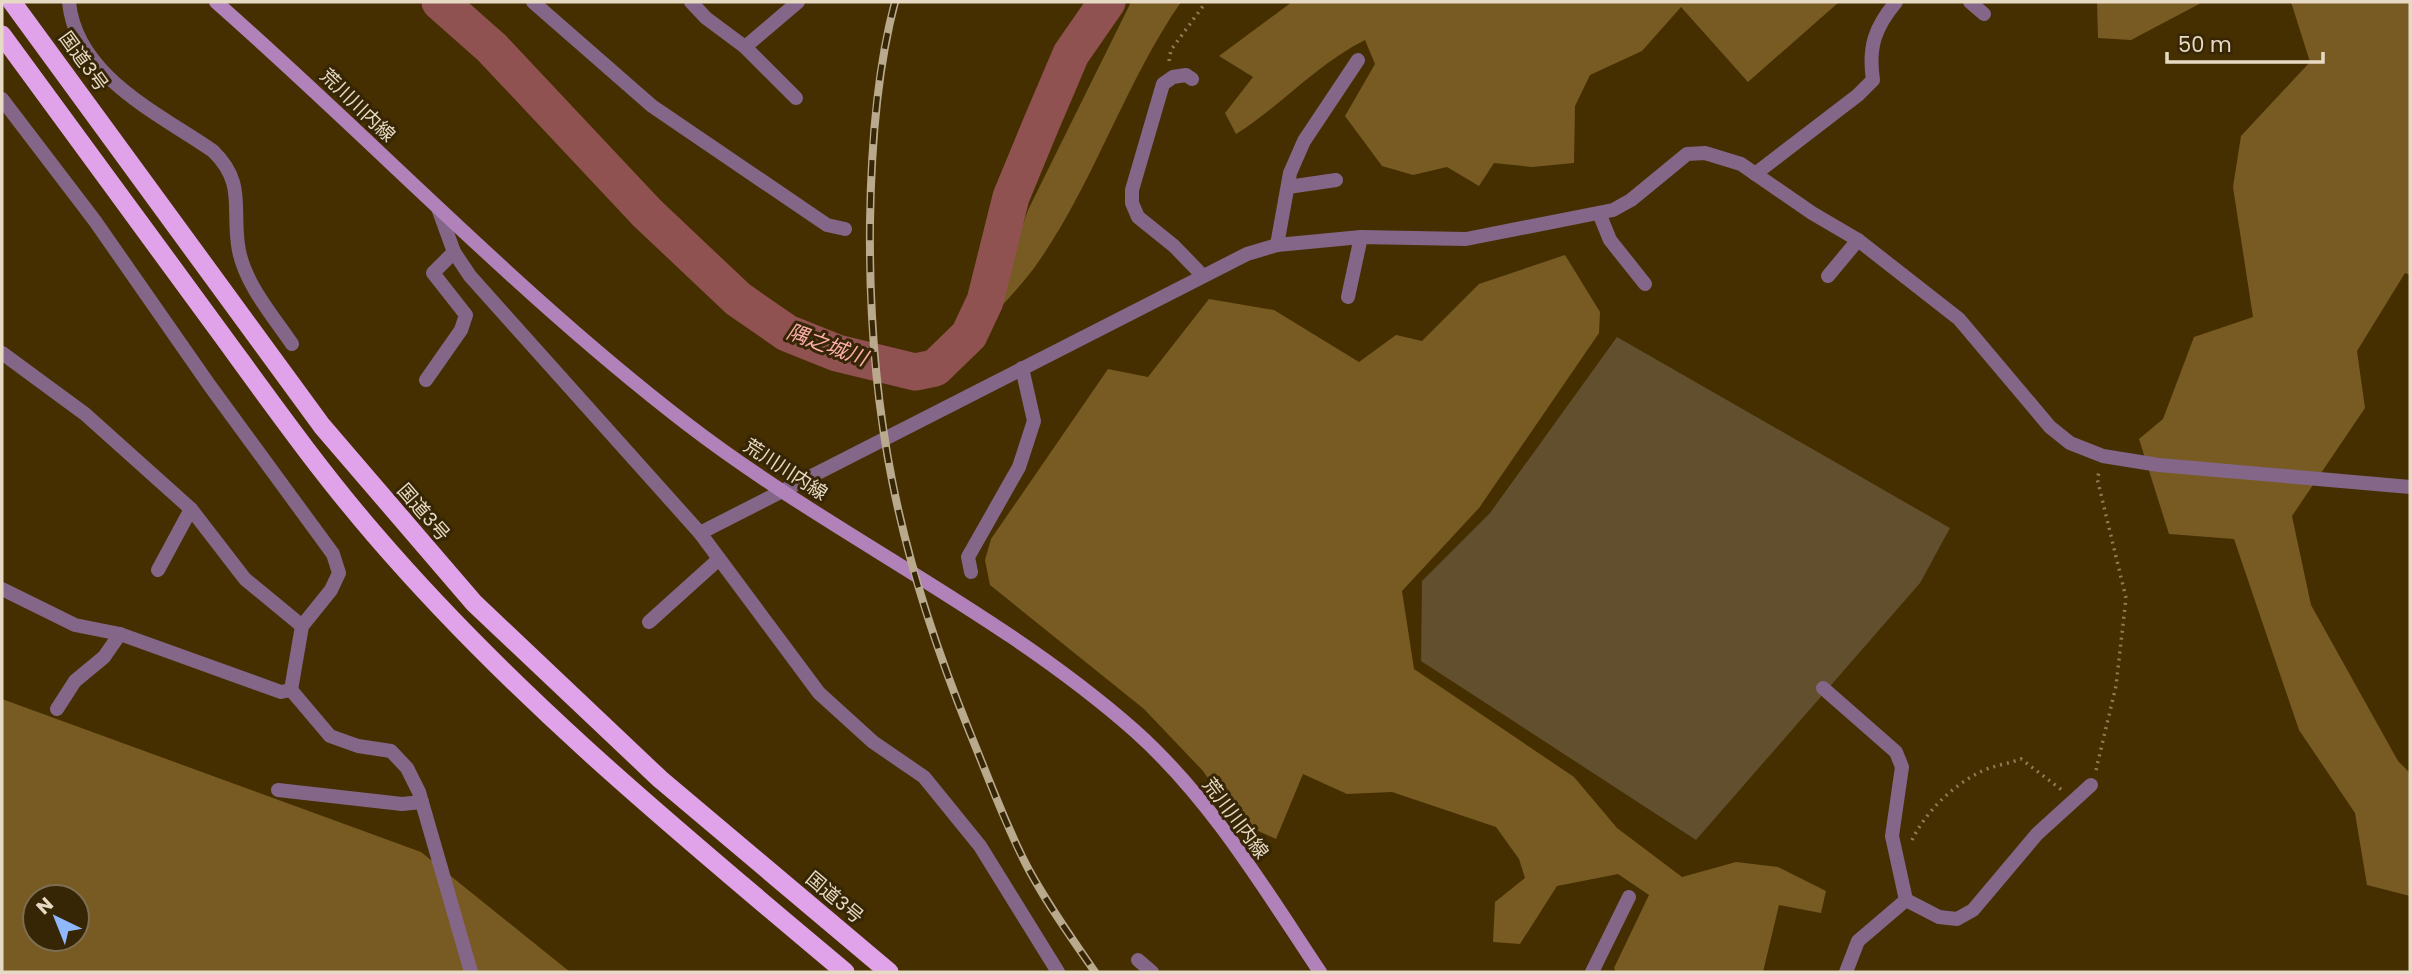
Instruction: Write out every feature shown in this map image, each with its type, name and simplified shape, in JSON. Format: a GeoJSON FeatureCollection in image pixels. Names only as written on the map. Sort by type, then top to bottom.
{"type":"FeatureCollection","features":[{"type":"Feature","properties":{"kind":"highway","name":"国道3号"},"geometry":{"type":"LineString","coordinates":[[13,4],[322,426],[474,603],[660,779],[889,972]]}},
{"type":"Feature","properties":{"kind":"highway"},"geometry":{"type":"LineString","coordinates":[[2,35],[300,442],[374,534],[451,619],[537,705],[641,800],[845,972]]}},
{"type":"Feature","properties":{"kind":"main road","name":"荒川川内線"},"geometry":{"type":"LineString","coordinates":[[216,2],[438,208],[627,376],[739,461],[1091,694],[1170,765],[1238,850],[1320,972]]}},
{"type":"Feature","properties":{"kind":"street"},"geometry":{"type":"LineString","coordinates":[[69,2],[79,42],[91,59],[114,82],[213,151],[227,164],[234,177],[239,252],[251,281],[292,344]]}},
{"type":"Feature","properties":{"kind":"street"},"geometry":{"type":"LineString","coordinates":[[533,2],[652,106],[827,225],[845,229]]}},
{"type":"Feature","properties":{"kind":"street"},"geometry":{"type":"LineString","coordinates":[[691,2],[706,18],[745,47],[796,98]]}},
{"type":"Feature","properties":{"kind":"street"},"geometry":{"type":"LineString","coordinates":[[745,47],[798,2]]}},
{"type":"Feature","properties":{"kind":"street"},"geometry":{"type":"LineString","coordinates":[[1755,174],[1858,95],[1873,79],[1869,53],[1884,16],[1896,2]]}},
{"type":"Feature","properties":{"kind":"street"},"geometry":{"type":"LineString","coordinates":[[1970,2],[1984,14]]}},
{"type":"Feature","properties":{"kind":"street"},"geometry":{"type":"LineString","coordinates":[[1277,245],[1290,173],[1304,141],[1358,60]]}},
{"type":"Feature","properties":{"kind":"street"},"geometry":{"type":"LineString","coordinates":[[1192,79],[1186,75],[1172,77],[1163,84],[1132,190],[1132,203],[1138,217],[1174,246],[1203,276]]}},
{"type":"Feature","properties":{"kind":"street"},"geometry":{"type":"LineString","coordinates":[[2,99],[95,221],[210,386],[333,554],[339,573],[331,590],[302,626],[290,690]]}},
{"type":"Feature","properties":{"kind":"street"},"geometry":{"type":"LineString","coordinates":[[700,533],[1247,254],[1277,245],[1361,237],[1466,239],[1599,213],[1631,200],[1687,154],[1705,153],[1741,164],[1858,240],[1959,319],[2050,427],[2070,443],[2103,456],[2160,465],[2410,487]]}},
{"type":"Feature","properties":{"kind":"street"},"geometry":{"type":"LineString","coordinates":[[1288,187],[1336,180]]}},
{"type":"Feature","properties":{"kind":"street"},"geometry":{"type":"LineString","coordinates":[[438,208],[454,252],[470,275],[700,533],[819,693],[873,742],[924,777],[980,846],[1058,972]]}},
{"type":"Feature","properties":{"kind":"street"},"geometry":{"type":"LineString","coordinates":[[1599,213],[1611,240],[1645,284]]}},
{"type":"Feature","properties":{"kind":"street"},"geometry":{"type":"LineString","coordinates":[[1348,297],[1361,237]]}},
{"type":"Feature","properties":{"kind":"street"},"geometry":{"type":"LineString","coordinates":[[1828,276],[1858,240]]}},
{"type":"Feature","properties":{"kind":"street"},"geometry":{"type":"LineString","coordinates":[[426,380],[461,330],[466,315],[433,273],[454,252]]}},
{"type":"Feature","properties":{"kind":"street"},"geometry":{"type":"LineString","coordinates":[[2,353],[85,414],[191,509],[245,579],[302,626]]}},
{"type":"Feature","properties":{"kind":"street"},"geometry":{"type":"LineString","coordinates":[[971,572],[968,557],[1019,467],[1034,421],[1022,368]]}},
{"type":"Feature","properties":{"kind":"street"},"geometry":{"type":"LineString","coordinates":[[158,570],[191,509]]}},
{"type":"Feature","properties":{"kind":"street"},"geometry":{"type":"LineString","coordinates":[[649,622],[719,559]]}},
{"type":"Feature","properties":{"kind":"street"},"geometry":{"type":"LineString","coordinates":[[2,589],[75,625],[120,634],[281,692],[290,690]]}},
{"type":"Feature","properties":{"kind":"street"},"geometry":{"type":"LineString","coordinates":[[57,709],[75,681],[104,657],[120,634]]}},
{"type":"Feature","properties":{"kind":"street"},"geometry":{"type":"LineString","coordinates":[[1823,688],[1896,752],[1902,767],[1892,836],[1906,900],[1939,918],[1957,919],[1973,910],[2037,834],[2091,785]]}},
{"type":"Feature","properties":{"kind":"street"},"geometry":{"type":"LineString","coordinates":[[290,690],[330,736],[358,746],[391,751],[407,768],[422,802],[471,972]]}},
{"type":"Feature","properties":{"kind":"street"},"geometry":{"type":"LineString","coordinates":[[278,790],[402,804],[422,802]]}},
{"type":"Feature","properties":{"kind":"street"},"geometry":{"type":"LineString","coordinates":[[1591,972],[1629,897]]}},
{"type":"Feature","properties":{"kind":"street"},"geometry":{"type":"LineString","coordinates":[[1846,972],[1858,941],[1906,900]]}},
{"type":"Feature","properties":{"kind":"street"},"geometry":{"type":"LineString","coordinates":[[1138,960],[1152,972]]}},
{"type":"Feature","properties":{"kind":"path"},"geometry":{"type":"LineString","coordinates":[[1163,84],[1171,50],[1206,2]]}},
{"type":"Feature","properties":{"kind":"path"},"geometry":{"type":"LineString","coordinates":[[2091,785],[2116,687],[2126,598],[2097,478],[2103,456]]}},
{"type":"Feature","properties":{"kind":"path"},"geometry":{"type":"LineString","coordinates":[[1899,867],[1919,826],[1940,802],[1978,773],[2021,759],[2075,799]]}},
{"type":"Feature","properties":{"kind":"shaded area"},"geometry":{"type":"Polygon","coordinates":[[[1131,2],[1181,2],[1143,65],[1059,230],[1034,269],[990,319],[1028,210],[1131,2]]]}},
{"type":"Feature","properties":{"kind":"shaded area"},"geometry":{"type":"Polygon","coordinates":[[[1292,2],[1839,2],[1748,82],[1681,7],[1642,51],[1590,75],[1575,106],[1574,163],[1532,167],[1494,163],[1479,186],[1447,167],[1413,175],[1382,166],[1345,116],[1375,64],[1365,40],[1331,61],[1236,134],[1225,113],[1253,77],[1219,56],[1292,2]]]}},
{"type":"Feature","properties":{"kind":"shaded area"},"geometry":{"type":"Polygon","coordinates":[[[2097,2],[2203,2],[2131,40],[2098,38],[2097,2]]]}},
{"type":"Feature","properties":{"kind":"shaded area"},"geometry":{"type":"Polygon","coordinates":[[[2291,2],[2410,2],[2410,275],[2405,273],[2357,351],[2365,408],[2292,516],[2311,605],[2398,761],[2410,773],[2410,896],[2367,885],[2355,813],[2299,730],[2234,539],[2169,534],[2139,439],[2163,419],[2194,337],[2253,317],[2233,187],[2241,136],[2310,62],[2291,2]]]}},
{"type":"Feature","properties":{"kind":"shaded area"},"geometry":{"type":"Polygon","coordinates":[[[1565,255],[1600,312],[1599,333],[1479,508],[1402,591],[1414,669],[1574,777],[1617,828],[1682,877],[1736,862],[1778,867],[1826,891],[1821,913],[1779,905],[1763,972],[1616,972],[1614,968],[1649,895],[1618,874],[1557,886],[1520,944],[1493,942],[1495,902],[1525,878],[1519,859],[1496,827],[1392,792],[1347,794],[1303,774],[1276,839],[1237,821],[1203,771],[1144,709],[990,585],[985,560],[991,539],[1108,369],[1148,377],[1209,299],[1274,310],[1359,362],[1396,335],[1422,341],[1479,284],[1565,255]]]}},
{"type":"Feature","properties":{"kind":"shaded area"},"geometry":{"type":"Polygon","coordinates":[[[1617,337],[1950,528],[1920,583],[1696,840],[1421,661],[1422,581],[1490,513],[1617,337]]]}},
{"type":"Feature","properties":{"kind":"shaded area"},"geometry":{"type":"Polygon","coordinates":[[[2,699],[421,852],[570,972],[2,972],[2,699]]]}},
{"type":"Feature","properties":{"kind":"waterway","name":"隅之城川"},"geometry":{"type":"LineString","coordinates":[[440,2],[492,48],[647,213],[738,299],[787,333],[837,353],[915,372],[935,368],[969,335],[985,301],[1011,197],[1042,122],[1071,54],[1107,2]]}},
{"type":"Feature","properties":{"kind":"railway"},"geometry":{"type":"LineString","coordinates":[[895,2],[883,56],[876,112],[870,223],[875,358],[893,483],[924,606],[945,668],[998,803],[1036,883],[1095,972]]}}]}
